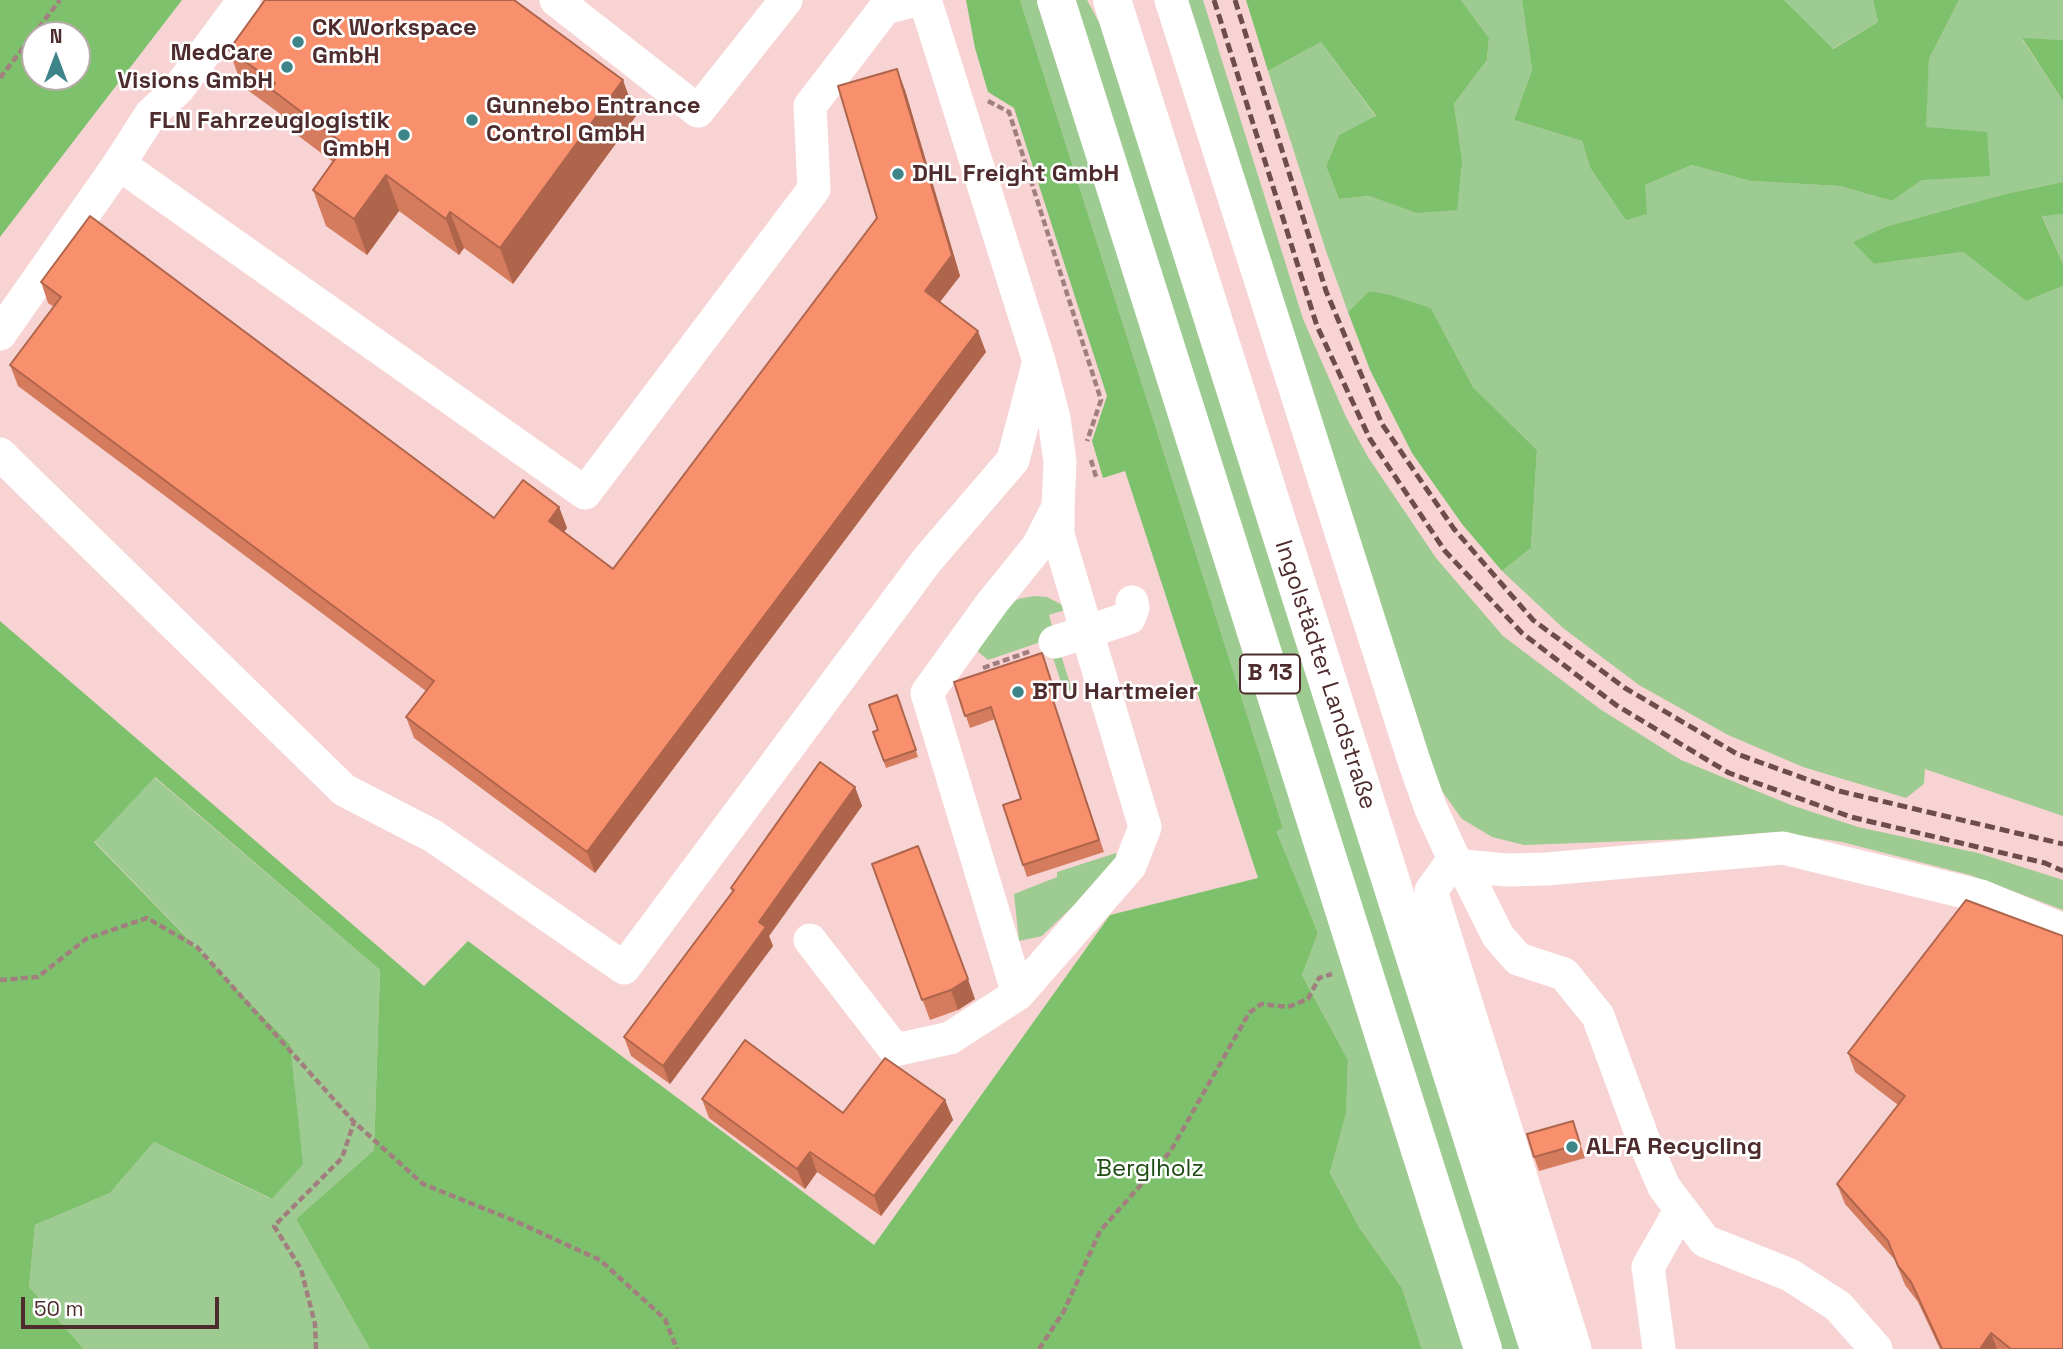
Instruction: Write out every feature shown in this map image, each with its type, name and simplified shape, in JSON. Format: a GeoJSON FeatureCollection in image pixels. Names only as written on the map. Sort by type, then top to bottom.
{"type":"FeatureCollection","features":[{"type":"Feature","properties":{"kind":"main road","name":"Ingolstädter Landstraße"},"geometry":{"type":"LineString","coordinates":[[1056,0],[1483,1349]]}},
{"type":"Feature","properties":{"kind":"main road","name":"Ingolstädter Landstraße"},"geometry":{"type":"LineString","coordinates":[[1112,0],[1539,1349]]}},
{"type":"Feature","properties":{"kind":"street"},"geometry":{"type":"LineString","coordinates":[[0,334],[151,114],[178,89],[243,0]]}},
{"type":"Feature","properties":{"kind":"street"},"geometry":{"type":"LineString","coordinates":[[556,0],[698,111],[786,0]]}},
{"type":"Feature","properties":{"kind":"street"},"geometry":{"type":"LineString","coordinates":[[119,164],[585,493],[814,189],[810,106],[885,8],[916,0]]}},
{"type":"Feature","properties":{"kind":"street"},"geometry":{"type":"LineString","coordinates":[[810,940],[895,1050],[950,1038],[1018,994],[1130,866],[1145,827],[1058,536],[1060,462],[1055,418],[925,0]]}},
{"type":"Feature","properties":{"kind":"street"},"geometry":{"type":"LineString","coordinates":[[1171,0],[1431,809],[1498,936],[1518,959],[1564,974],[1598,1016],[1664,1187],[1704,1241],[1790,1275],[1838,1306],[1876,1349]]}},
{"type":"Feature","properties":{"kind":"street"},"geometry":{"type":"LineString","coordinates":[[0,454],[344,790],[433,836],[624,968],[928,559],[1013,460],[1039,362]]}},
{"type":"Feature","properties":{"kind":"street"},"geometry":{"type":"LineString","coordinates":[[1018,994],[927,693],[992,603],[1038,547],[1058,507]]}},
{"type":"Feature","properties":{"kind":"street"},"geometry":{"type":"LineString","coordinates":[[1055,642],[1129,618],[1132,602]]}},
{"type":"Feature","properties":{"kind":"street"},"geometry":{"type":"LineString","coordinates":[[1459,862],[1506,870],[1547,869],[1783,848],[1981,896],[2063,930]]}},
{"type":"Feature","properties":{"kind":"street"},"geometry":{"type":"LineString","coordinates":[[1459,862],[1431,891],[1575,1349]]}},
{"type":"Feature","properties":{"kind":"street"},"geometry":{"type":"LineString","coordinates":[[1659,1349],[1648,1268],[1681,1209]]}},
{"type":"Feature","properties":{"kind":"path"},"geometry":{"type":"LineString","coordinates":[[0,78],[60,0]]}},
{"type":"Feature","properties":{"kind":"path"},"geometry":{"type":"LineString","coordinates":[[951,80],[1009,113],[1101,400],[1087,443]]}},
{"type":"Feature","properties":{"kind":"path"},"geometry":{"type":"LineString","coordinates":[[1090,455],[1097,480]]}},
{"type":"Feature","properties":{"kind":"path"},"geometry":{"type":"LineString","coordinates":[[978,669],[1055,642]]}},
{"type":"Feature","properties":{"kind":"path"},"geometry":{"type":"LineString","coordinates":[[1019,656],[1022,668]]}},
{"type":"Feature","properties":{"kind":"path"},"geometry":{"type":"LineString","coordinates":[[0,980],[38,977],[86,939],[147,918],[197,947],[354,1122],[423,1184],[515,1221],[600,1260],[665,1319],[677,1349]]}},
{"type":"Feature","properties":{"kind":"path"},"geometry":{"type":"LineString","coordinates":[[1039,1349],[1063,1311],[1100,1231],[1170,1152],[1250,1013],[1261,1004],[1288,1007],[1308,999],[1319,978],[1363,964]]}},
{"type":"Feature","properties":{"kind":"path"},"geometry":{"type":"LineString","coordinates":[[316,1349],[315,1324],[301,1269],[275,1226],[342,1158],[354,1122]]}},
{"type":"Feature","properties":{"kind":"green space"},"geometry":{"type":"Polygon","coordinates":[[[0,0],[182,0],[0,237],[0,0]]]}},
{"type":"Feature","properties":{"kind":"green space","name":"Berglholz"},"geometry":{"type":"Polygon","coordinates":[[[966,0],[1020,0],[1283,828],[1276,831],[1318,933],[1302,975],[1348,1060],[1346,1114],[1330,1173],[1359,1227],[1402,1288],[1422,1349],[370,1349],[296,1219],[374,1150],[380,970],[155,777],[94,842],[290,1044],[303,1164],[272,1199],[154,1142],[110,1193],[35,1225],[29,1287],[84,1349],[0,1349],[0,621],[424,986],[468,941],[874,1245],[1110,915],[1258,878],[1125,471],[1103,478],[1092,441],[1107,396],[1014,108],[988,92],[975,48],[966,0]]]}},
{"type":"Feature","properties":{"kind":"green space"},"geometry":{"type":"Polygon","coordinates":[[[1020,0],[1037,0],[1465,1349],[1422,1349],[1402,1288],[1359,1227],[1330,1173],[1346,1114],[1348,1060],[1302,975],[1318,933],[1275,830],[1283,828],[1020,0]]]}},
{"type":"Feature","properties":{"kind":"green space"},"geometry":{"type":"Polygon","coordinates":[[[1071,0],[1087,0],[1108,39],[1524,1349],[1500,1349],[1071,0]]]}},
{"type":"Feature","properties":{"kind":"green space"},"geometry":{"type":"Polygon","coordinates":[[[1186,0],[1203,0],[1303,319],[1346,417],[1368,457],[1436,558],[1503,636],[1600,709],[1681,760],[1791,805],[1858,827],[1978,853],[2063,880],[2063,910],[1970,875],[1842,842],[1777,832],[1686,839],[1524,845],[1492,837],[1462,819],[1442,791],[1427,759],[1186,0]]]}},
{"type":"Feature","properties":{"kind":"green space"},"geometry":{"type":"Polygon","coordinates":[[[1246,0],[1461,0],[1489,38],[1487,60],[1454,104],[1462,160],[1457,210],[1416,213],[1369,196],[1339,199],[1326,166],[1339,135],[1376,116],[1321,42],[1268,71],[1246,0]]]}},
{"type":"Feature","properties":{"kind":"green space"},"geometry":{"type":"Polygon","coordinates":[[[1461,0],[1522,0],[1532,70],[1514,120],[1582,141],[1590,167],[1645,185],[1692,165],[1750,181],[1840,186],[1892,201],[1922,180],[1929,59],[1959,0],[2063,0],[2063,40],[2022,39],[2063,101],[2063,182],[2005,194],[1888,226],[1874,264],[1963,252],[2026,301],[2063,286],[2063,816],[1925,769],[1924,784],[1906,798],[1803,767],[1728,735],[1639,685],[1563,628],[1502,571],[1531,548],[1537,450],[1473,387],[1431,308],[1369,291],[1348,312],[1268,71],[1321,42],[1376,117],[1339,135],[1326,166],[1339,199],[1369,196],[1416,213],[1462,160],[1454,104],[1487,60],[1489,38],[1461,0]]]}},
{"type":"Feature","properties":{"kind":"green space"},"geometry":{"type":"Polygon","coordinates":[[[1522,0],[1784,0],[1833,49],[1878,22],[1873,0],[1959,0],[1929,59],[1926,127],[1987,132],[1990,176],[1922,180],[1892,201],[1840,186],[1750,181],[1692,165],[1645,185],[1647,214],[1626,220],[1590,167],[1582,141],[1514,120],[1532,70],[1522,0]]]}},
{"type":"Feature","properties":{"kind":"green space"},"geometry":{"type":"Polygon","coordinates":[[[1784,0],[1873,0],[1878,22],[1832,49],[1784,0]]]}},
{"type":"Feature","properties":{"kind":"green space"},"geometry":{"type":"Polygon","coordinates":[[[2022,38],[2063,40],[2063,101],[2022,38]]]}},
{"type":"Feature","properties":{"kind":"green space"},"geometry":{"type":"Polygon","coordinates":[[[2063,182],[2063,214],[2042,216],[2063,264],[2063,286],[2026,301],[1963,252],[1874,264],[1853,242],[1888,226],[2005,194],[2063,182]]]}},
{"type":"Feature","properties":{"kind":"green space"},"geometry":{"type":"Polygon","coordinates":[[[2063,214],[2063,264],[2042,215],[2063,214]]]}},
{"type":"Feature","properties":{"kind":"green space"},"geometry":{"type":"Polygon","coordinates":[[[1369,291],[1431,308],[1473,387],[1537,450],[1531,548],[1502,571],[1462,524],[1412,453],[1370,370],[1348,312],[1369,291]]]}},
{"type":"Feature","properties":{"kind":"green space"},"geometry":{"type":"Polygon","coordinates":[[[1047,597],[1064,606],[1065,610],[1049,615],[1055,637],[988,660],[976,650],[1011,604],[1018,599],[1047,597]]]}},
{"type":"Feature","properties":{"kind":"green space"},"geometry":{"type":"Polygon","coordinates":[[[1059,649],[1072,690],[1064,692],[1051,651],[1059,649]]]}},
{"type":"Feature","properties":{"kind":"green space"},"geometry":{"type":"Polygon","coordinates":[[[154,777],[380,970],[374,1150],[296,1219],[370,1349],[84,1349],[29,1287],[35,1225],[110,1193],[154,1142],[271,1199],[290,1044],[94,841],[154,777]]]}},
{"type":"Feature","properties":{"kind":"green space"},"geometry":{"type":"Polygon","coordinates":[[[1116,853],[1119,862],[1042,936],[1019,941],[1014,894],[1057,877],[1057,872],[1116,853]]]}},
{"type":"Feature","properties":{"kind":"building"},"geometry":{"type":"Polygon","coordinates":[[[265,0],[514,0],[623,80],[500,248],[450,212],[446,219],[386,175],[354,219],[313,190],[345,145],[271,89],[275,83],[229,50],[265,0]]]}},
{"type":"Feature","properties":{"kind":"building"},"geometry":{"type":"Polygon","coordinates":[[[897,69],[952,255],[925,291],[978,331],[587,852],[406,717],[434,681],[10,365],[61,297],[41,282],[90,216],[494,518],[523,480],[559,507],[549,521],[613,569],[877,218],[838,86],[897,69]]]}},
{"type":"Feature","properties":{"kind":"building"},"geometry":{"type":"Polygon","coordinates":[[[1042,653],[1053,687],[1049,688],[1099,840],[1023,865],[1003,805],[1021,799],[991,707],[965,716],[954,682],[1042,653]]]}},
{"type":"Feature","properties":{"kind":"building"},"geometry":{"type":"Polygon","coordinates":[[[897,695],[916,750],[884,761],[873,732],[878,730],[869,705],[897,695]]]}},
{"type":"Feature","properties":{"kind":"building"},"geometry":{"type":"Polygon","coordinates":[[[820,762],[855,787],[759,922],[766,927],[663,1066],[624,1037],[734,890],[731,888],[820,762]]]}},
{"type":"Feature","properties":{"kind":"building"},"geometry":{"type":"Polygon","coordinates":[[[918,846],[968,979],[951,990],[922,1000],[872,864],[918,846]]]}},
{"type":"Feature","properties":{"kind":"building"},"geometry":{"type":"Polygon","coordinates":[[[1966,900],[2063,936],[2063,1349],[2011,1349],[1991,1333],[1980,1349],[1942,1349],[1911,1282],[1898,1266],[1888,1241],[1837,1184],[1905,1096],[1848,1053],[1966,900]]]}},
{"type":"Feature","properties":{"kind":"building"},"geometry":{"type":"Polygon","coordinates":[[[745,1040],[843,1113],[885,1058],[945,1100],[874,1196],[810,1152],[797,1169],[702,1099],[745,1040]]]}},
{"type":"Feature","properties":{"kind":"building"},"geometry":{"type":"Polygon","coordinates":[[[1573,1121],[1580,1144],[1534,1157],[1527,1134],[1573,1121]]]}},
{"type":"Feature","properties":{"kind":"railway"},"geometry":{"type":"LineString","coordinates":[[1214,0],[1317,326],[1370,439],[1445,551],[1522,633],[1616,705],[1729,773],[1851,817],[2045,863],[2063,871]]}},
{"type":"Feature","properties":{"kind":"railway"},"geometry":{"type":"LineString","coordinates":[[1235,0],[1326,291],[1382,424],[1454,529],[1533,620],[1625,688],[1737,754],[1839,791],[2063,844]]}},
{"type":"Feature","properties":{"kind":"place","name":"CK Workspace GmbH"},"geometry":{"type":"Point","coordinates":[298,42]}},
{"type":"Feature","properties":{"kind":"place","name":"MedCare Visions GmbH"},"geometry":{"type":"Point","coordinates":[287,67]}},
{"type":"Feature","properties":{"kind":"place","name":"Gunnebo Entrance Control GmbH"},"geometry":{"type":"Point","coordinates":[472,120]}},
{"type":"Feature","properties":{"kind":"place","name":"FLN Fahrzeuglogistik GmbH"},"geometry":{"type":"Point","coordinates":[404,135]}},
{"type":"Feature","properties":{"kind":"place","name":"DHL Freight GmbH"},"geometry":{"type":"Point","coordinates":[898,174]}},
{"type":"Feature","properties":{"kind":"place","name":"BTU Hartmeier"},"geometry":{"type":"Point","coordinates":[1018,692]}},
{"type":"Feature","properties":{"kind":"place","name":"ALFA Recycling"},"geometry":{"type":"Point","coordinates":[1572,1147]}}]}
